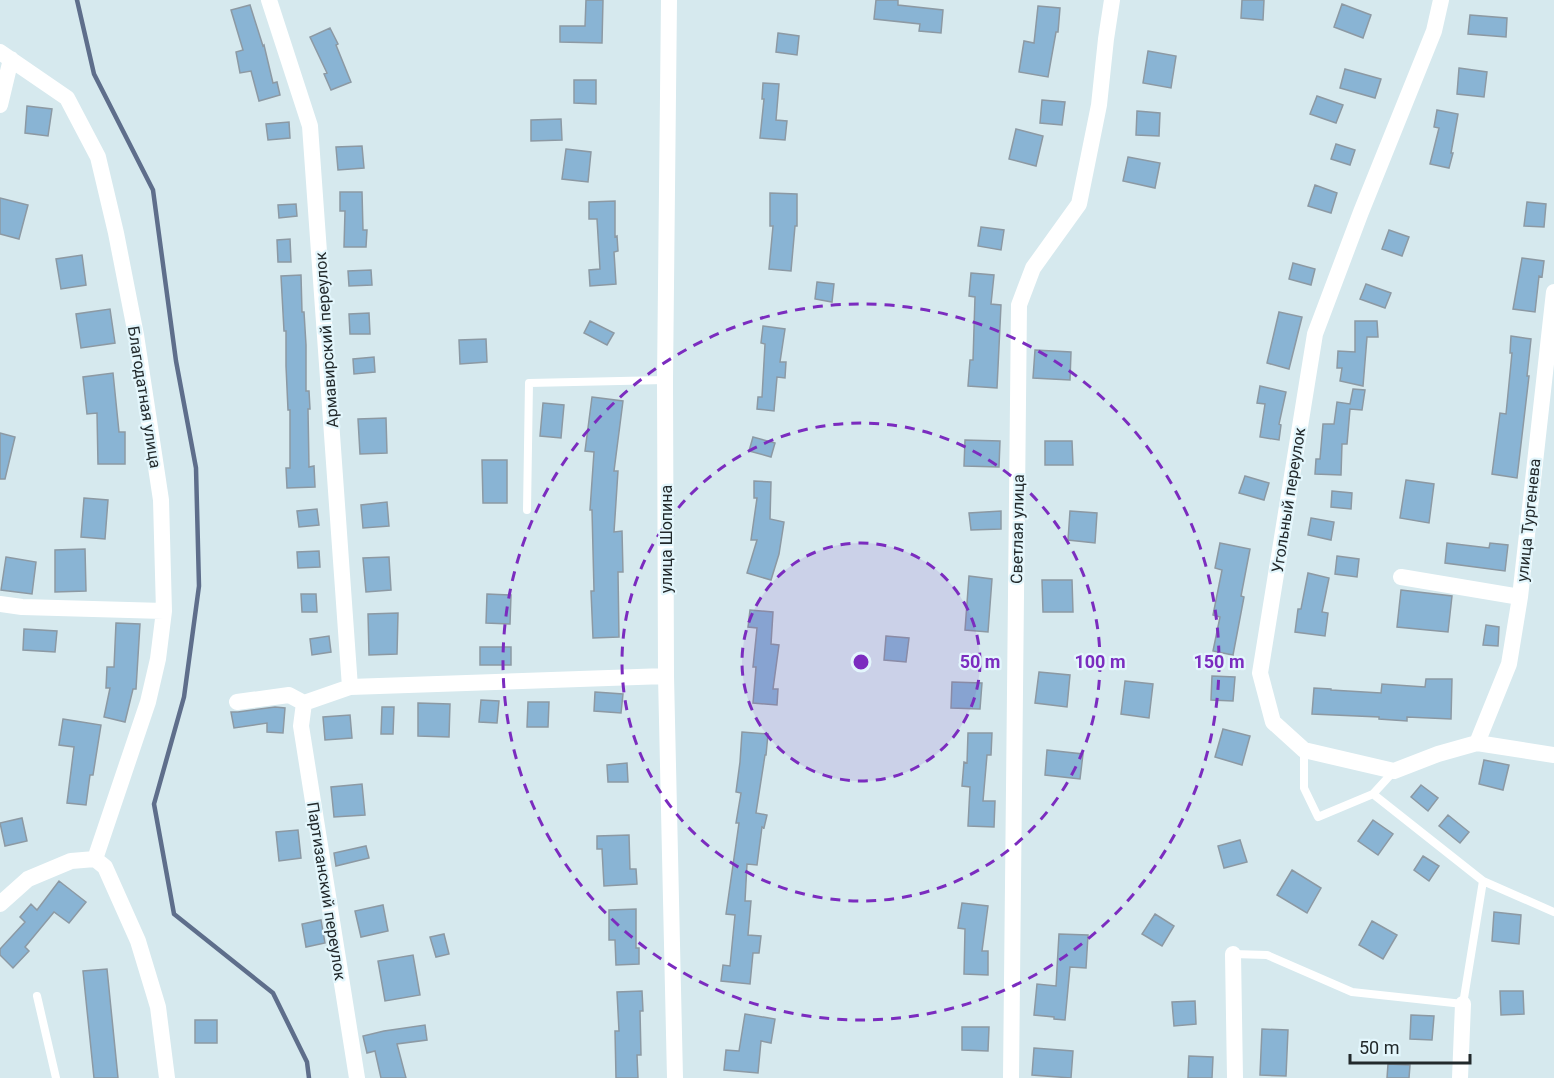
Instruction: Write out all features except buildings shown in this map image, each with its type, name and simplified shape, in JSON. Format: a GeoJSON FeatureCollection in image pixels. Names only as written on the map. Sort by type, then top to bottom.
{"type":"FeatureCollection","features":[{"type":"Feature","properties":{"kind":"street","name":"Армавирский переулок"},"geometry":{"type":"LineString","coordinates":[[269,0],[310,126],[350,687]]}},
{"type":"Feature","properties":{"kind":"street","name":"улица Шопина"},"geometry":{"type":"LineString","coordinates":[[669,0],[665,380],[666,676],[675,1078]]}},
{"type":"Feature","properties":{"kind":"street","name":"Светлая улица"},"geometry":{"type":"LineString","coordinates":[[1011,1078],[1019,306],[1034,268],[1079,204],[1099,105],[1112,0]]}},
{"type":"Feature","properties":{"kind":"street","name":"Угольный переулок"},"geometry":{"type":"LineString","coordinates":[[1394,771],[1304,750],[1273,723],[1260,673],[1316,334],[1361,212],[1434,31],[1442,0]]}},
{"type":"Feature","properties":{"kind":"street","name":"Благодатная улица"},"geometry":{"type":"LineString","coordinates":[[0,105],[5,55],[67,98],[98,156],[116,232],[136,335],[161,500],[164,611]]}},
{"type":"Feature","properties":{"kind":"street","name":"улица Тургенева"},"geometry":{"type":"LineString","coordinates":[[1477,743],[1509,664],[1520,597],[1554,292]]}},
{"type":"Feature","properties":{"kind":"street"},"geometry":{"type":"LineString","coordinates":[[1401,578],[1520,597]]}},
{"type":"Feature","properties":{"kind":"street"},"geometry":{"type":"LineString","coordinates":[[0,604],[22,607],[164,611],[158,659],[148,702],[95,859]]}},
{"type":"Feature","properties":{"kind":"street"},"geometry":{"type":"LineString","coordinates":[[237,702],[289,695],[304,703],[350,687],[666,676]]}},
{"type":"Feature","properties":{"kind":"street","name":"Партизанский переулок"},"geometry":{"type":"LineString","coordinates":[[304,703],[301,726],[357,1078]]}},
{"type":"Feature","properties":{"kind":"street"},"geometry":{"type":"LineString","coordinates":[[1394,771],[1438,754],[1477,743],[1554,755]]}},
{"type":"Feature","properties":{"kind":"street"},"geometry":{"type":"LineString","coordinates":[[0,904],[28,879],[71,861],[95,859],[105,867],[138,941],[158,1007],[167,1078]]}},
{"type":"Feature","properties":{"kind":"street"},"geometry":{"type":"LineString","coordinates":[[1233,954],[1235,1078]]}},
{"type":"Feature","properties":{"kind":"street"},"geometry":{"type":"LineString","coordinates":[[1460,1078],[1463,1004]]}},
{"type":"Feature","properties":{"kind":"lane"},"geometry":{"type":"LineString","coordinates":[[527,510],[529,383],[665,380]]}},
{"type":"Feature","properties":{"kind":"lane"},"geometry":{"type":"LineString","coordinates":[[1304,750],[1304,788],[1318,817],[1373,794],[1394,771]]}},
{"type":"Feature","properties":{"kind":"lane"},"geometry":{"type":"LineString","coordinates":[[1373,794],[1483,881],[1554,912]]}},
{"type":"Feature","properties":{"kind":"lane"},"geometry":{"type":"LineString","coordinates":[[1233,954],[1267,955],[1352,992],[1463,1004],[1483,881]]}},
{"type":"Feature","properties":{"kind":"lane"},"geometry":{"type":"LineString","coordinates":[[37,996],[56,1078]]}},
{"type":"Feature","properties":{"kind":"waterway"},"geometry":{"type":"LineString","coordinates":[[77,0],[94,74],[153,190],[176,361],[196,468],[199,586],[184,697],[154,804],[174,914],[273,993],[307,1062],[309,1078]]}}]}
